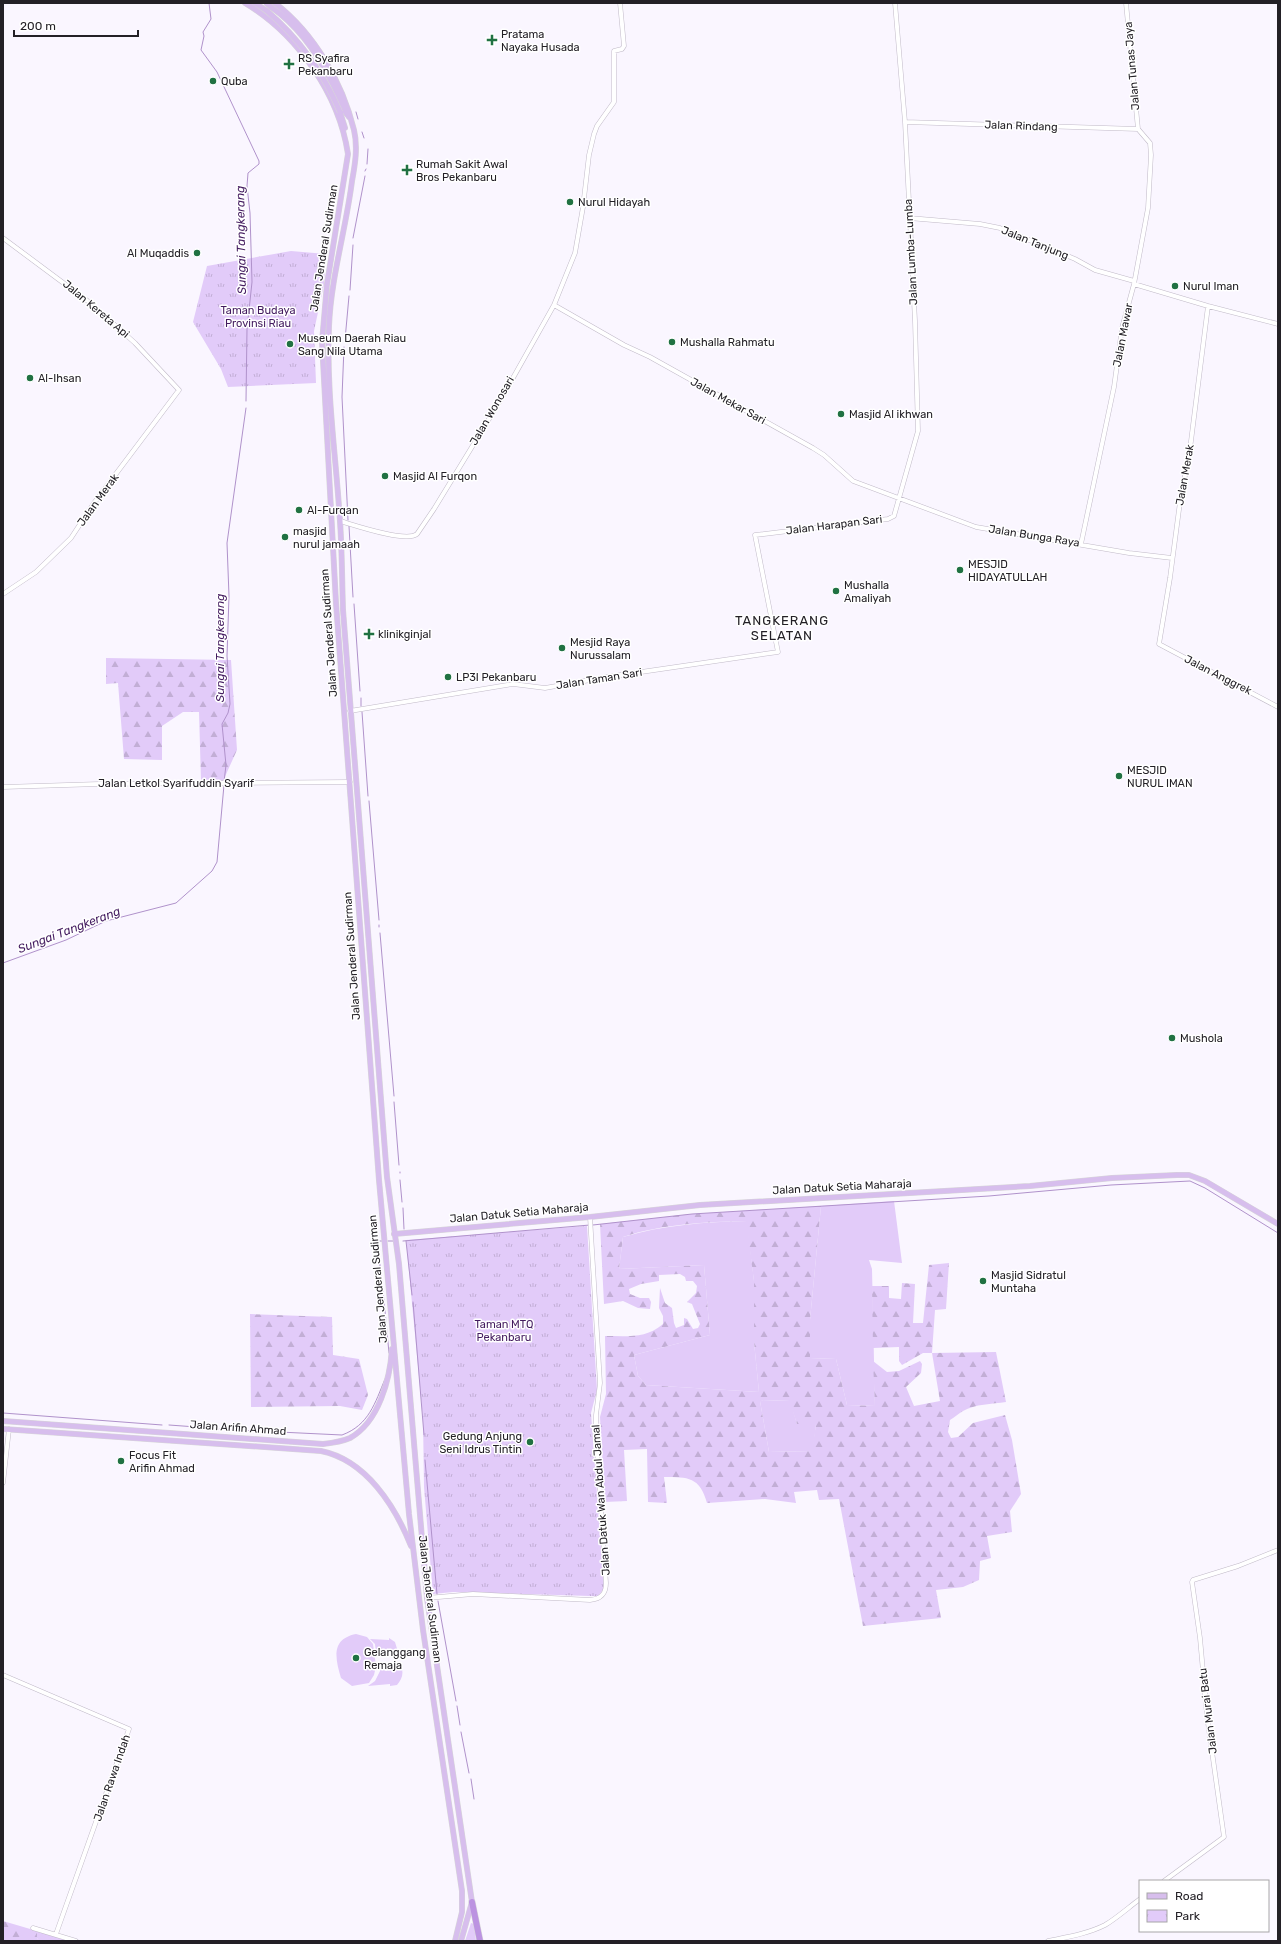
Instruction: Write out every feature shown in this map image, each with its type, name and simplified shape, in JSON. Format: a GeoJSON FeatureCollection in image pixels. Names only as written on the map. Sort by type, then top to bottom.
{"type":"FeatureCollection","features":[{"type":"Feature","properties":{"kind":"highway"},"geometry":{"type":"LineString","coordinates":[[472,1902],[480,1941]]}},
{"type":"Feature","properties":{"kind":"main road"},"geometry":{"type":"LineString","coordinates":[[255,3],[276,18],[304,49],[324,78],[342,111],[349,116]]}},
{"type":"Feature","properties":{"kind":"main road"},"geometry":{"type":"LineString","coordinates":[[266,3],[289,22],[312,50],[331,80],[342,111],[345,126],[344,132]]}},
{"type":"Feature","properties":{"kind":"main road","name":"Jalan Jenderal Sudirman"},"geometry":{"type":"LineString","coordinates":[[274,3],[282,9],[307,36],[335,78],[348,108],[349,116],[354,129],[356,153],[351,192],[330,308],[329,335],[333,439],[340,521],[343,610],[387,1177],[402,1298],[427,1598],[472,1902],[461,1941]]}},
{"type":"Feature","properties":{"kind":"main road","name":"Jalan Jenderal Sudirman"},"geometry":{"type":"LineString","coordinates":[[248,4],[270,22],[303,55],[310,65],[323,86],[344,132],[348,154],[327,284],[322,342],[336,603],[379,1180],[394,1330],[403,1443],[414,1553],[443,1773],[463,1899],[462,1912],[454,1941]]}},
{"type":"Feature","properties":{"kind":"main road"},"geometry":{"type":"LineString","coordinates":[[270,22],[268,14],[269,8],[274,7],[282,9]]}},
{"type":"Feature","properties":{"kind":"main road"},"geometry":{"type":"LineString","coordinates":[[365,992],[373,992]]}},
{"type":"Feature","properties":{"kind":"main road","name":"Jalan Datuk Setia Maharaja"},"geometry":{"type":"LineString","coordinates":[[394,1234],[590,1217],[700,1205],[1030,1186],[1112,1178],[1189,1174],[1205,1181],[1278,1224]]}},
{"type":"Feature","properties":{"kind":"main road","name":"Jalan Arifin Ahmad"},"geometry":{"type":"LineString","coordinates":[[3,1421],[323,1444],[340,1442],[348,1439],[360,1430],[370,1418],[376,1406],[390,1369],[394,1330]]}},
{"type":"Feature","properties":{"kind":"main road"},"geometry":{"type":"LineString","coordinates":[[99,1435],[100,1427]]}},
{"type":"Feature","properties":{"kind":"main road","name":"Jalan Arifin Ahmad"},"geometry":{"type":"LineString","coordinates":[[7,1431],[99,1435],[321,1451],[338,1455],[359,1469],[375,1485],[405,1531],[414,1553]]}},
{"type":"Feature","properties":{"kind":"main road"},"geometry":{"type":"LineString","coordinates":[[403,1443],[413,1442]]}},
{"type":"Feature","properties":{"kind":"main road"},"geometry":{"type":"LineString","coordinates":[[405,1457],[414,1456]]}},
{"type":"Feature","properties":{"kind":"main road"},"geometry":{"type":"LineString","coordinates":[[443,1773],[453,1771]]}},
{"type":"Feature","properties":{"kind":"street","name":"Jalan Wonosari"},"geometry":{"type":"LineString","coordinates":[[340,521],[402,537],[414,537],[417,534],[434,509],[496,407],[554,305],[575,253],[583,207],[589,155],[594,134],[597,126],[614,102],[614,51],[622,49],[624,46],[620,3]]}},
{"type":"Feature","properties":{"kind":"street","name":"Jalan Lumba-Lumba"},"geometry":{"type":"LineString","coordinates":[[895,3],[905,122],[909,218],[916,321],[918,431],[900,498]]}},
{"type":"Feature","properties":{"kind":"street","name":"Jalan Tunas Jaya"},"geometry":{"type":"LineString","coordinates":[[1126,3],[1138,129]]}},
{"type":"Feature","properties":{"kind":"street","name":"Jalan Rindang"},"geometry":{"type":"LineString","coordinates":[[905,122],[1138,129]]}},
{"type":"Feature","properties":{"kind":"street","name":"Jalan Mawar"},"geometry":{"type":"LineString","coordinates":[[1081,544],[1114,387],[1122,328],[1134,283],[1149,202],[1152,155],[1150,144],[1138,129]]}},
{"type":"Feature","properties":{"kind":"street","name":"Jalan Tanjung"},"geometry":{"type":"LineString","coordinates":[[909,218],[980,224],[1000,228],[1095,270],[1208,306],[1278,324]]}},
{"type":"Feature","properties":{"kind":"street","name":"Jalan Kereta Api"},"geometry":{"type":"LineString","coordinates":[[3,238],[89,302],[135,343],[179,390]]}},
{"type":"Feature","properties":{"kind":"street","name":"Jalan Mekar Sari"},"geometry":{"type":"LineString","coordinates":[[554,305],[813,448],[824,455],[853,481],[900,498]]}},
{"type":"Feature","properties":{"kind":"street","name":"Jalan Merak"},"geometry":{"type":"LineString","coordinates":[[1159,644],[1198,390],[1208,306]]}},
{"type":"Feature","properties":{"kind":"street","name":"Jalan Merak"},"geometry":{"type":"LineString","coordinates":[[3,594],[36,572],[71,538],[95,502],[179,390]]}},
{"type":"Feature","properties":{"kind":"street","name":"Jalan Harapan Sari"},"geometry":{"type":"LineString","coordinates":[[778,652],[755,535],[888,519],[894,516],[900,498]]}},
{"type":"Feature","properties":{"kind":"street","name":"Jalan Bunga Raya"},"geometry":{"type":"LineString","coordinates":[[900,498],[976,527],[1129,553],[1172,558]]}},
{"type":"Feature","properties":{"kind":"street","name":"Jalan Anggrek"},"geometry":{"type":"LineString","coordinates":[[1159,644],[1278,707]]}},
{"type":"Feature","properties":{"kind":"street","name":"Jalan Taman Sari"},"geometry":{"type":"LineString","coordinates":[[350,711],[512,684],[540,689],[607,677],[778,652]]}},
{"type":"Feature","properties":{"kind":"street","name":"Jalan Letkol Syarifuddin Syarif"},"geometry":{"type":"LineString","coordinates":[[3,787],[99,784],[350,782]]}},
{"type":"Feature","properties":{"kind":"street","name":"Jalan Datuk Wan Abdul Jamal"},"geometry":{"type":"LineString","coordinates":[[427,1598],[473,1594],[590,1600],[601,1597],[604,1593],[606,1583],[595,1426],[600,1391],[600,1364],[590,1217]]}},
{"type":"Feature","properties":{"kind":"street"},"geometry":{"type":"LineString","coordinates":[[3,1483],[8,1444],[7,1431]]}},
{"type":"Feature","properties":{"kind":"street","name":"Jalan Murai Batu"},"geometry":{"type":"LineString","coordinates":[[1165,1880],[1224,1837],[1207,1716],[1200,1638],[1192,1586],[1193,1580],[1238,1566],[1278,1550]]}},
{"type":"Feature","properties":{"kind":"street","name":"Jalan Rawa Indah"},"geometry":{"type":"LineString","coordinates":[[3,1675],[129,1728],[56,1934]]}},
{"type":"Feature","properties":{"kind":"street"},"geometry":{"type":"LineString","coordinates":[[1048,1941],[1083,1934],[1097,1928],[1111,1921],[1139,1900]]}},
{"type":"Feature","properties":{"kind":"street"},"geometry":{"type":"LineString","coordinates":[[34,1928],[76,1941]]}},
{"type":"Feature","properties":{"kind":"green space","name":"Taman Budaya Provinsi Riau"},"geometry":{"type":"Polygon","coordinates":[[[291,251],[326,254],[324,284],[314,331],[316,383],[228,387],[221,369],[193,322],[207,266],[291,251]]]}},
{"type":"Feature","properties":{"kind":"green space"},"geometry":{"type":"Polygon","coordinates":[[[106,658],[231,660],[237,750],[223,781],[201,781],[199,712],[183,712],[162,726],[162,760],[124,759],[118,683],[106,684],[106,658]]]}},
{"type":"Feature","properties":{"kind":"green space"},"geometry":{"type":"Polygon","coordinates":[[[894,1201],[902,1263],[869,1260],[872,1269],[875,1406],[847,1405],[836,1359],[810,1358],[810,1320],[821,1206],[894,1201]]]}},
{"type":"Feature","properties":{"kind":"green space"},"geometry":{"type":"Polygon","coordinates":[[[821,1206],[810,1320],[810,1358],[836,1359],[847,1405],[875,1406],[873,1361],[887,1372],[899,1371],[920,1361],[922,1364],[921,1373],[906,1387],[914,1406],[940,1401],[932,1353],[996,1352],[1006,1402],[978,1406],[963,1411],[950,1420],[948,1432],[951,1438],[958,1437],[973,1423],[1005,1415],[1012,1440],[1021,1494],[1010,1511],[1012,1532],[987,1536],[991,1558],[980,1561],[979,1580],[963,1587],[936,1590],[941,1618],[863,1626],[839,1499],[819,1500],[817,1490],[794,1492],[796,1503],[765,1499],[707,1503],[701,1488],[697,1483],[686,1478],[664,1477],[667,1503],[648,1502],[647,1449],[624,1450],[627,1501],[605,1502],[600,1417],[606,1394],[605,1336],[636,1336],[650,1332],[663,1324],[663,1316],[659,1308],[660,1288],[665,1303],[672,1308],[676,1328],[684,1325],[684,1318],[687,1319],[693,1329],[698,1328],[700,1324],[692,1304],[687,1302],[696,1293],[697,1286],[693,1281],[686,1281],[685,1277],[680,1274],[659,1275],[659,1281],[641,1284],[629,1289],[630,1294],[640,1298],[649,1298],[651,1302],[650,1309],[638,1308],[623,1301],[604,1304],[600,1224],[692,1214],[821,1206]],[[746,1221],[669,1226],[623,1237],[619,1269],[704,1265],[710,1335],[634,1355],[638,1376],[646,1385],[759,1392],[754,1342],[754,1281],[746,1221]],[[789,1400],[760,1401],[769,1452],[812,1451],[816,1424],[797,1424],[789,1400]]]}},
{"type":"Feature","properties":{"kind":"green space"},"geometry":{"type":"Polygon","coordinates":[[[747,1221],[754,1281],[754,1342],[759,1392],[646,1385],[638,1376],[634,1355],[710,1335],[704,1265],[619,1269],[623,1237],[684,1225],[747,1221]]]}},
{"type":"Feature","properties":{"kind":"green space","name":"Taman MTQ Pekanbaru"},"geometry":{"type":"Polygon","coordinates":[[[587,1226],[597,1390],[591,1413],[604,1589],[598,1596],[453,1592],[433,1594],[424,1487],[423,1419],[406,1240],[587,1226]]]}},
{"type":"Feature","properties":{"kind":"green space"},"geometry":{"type":"Polygon","coordinates":[[[949,1263],[946,1309],[935,1310],[932,1353],[923,1353],[902,1365],[899,1361],[899,1347],[873,1348],[872,1286],[889,1286],[889,1298],[901,1299],[902,1283],[915,1284],[913,1323],[923,1323],[929,1265],[949,1263]]]}},
{"type":"Feature","properties":{"kind":"green space"},"geometry":{"type":"Polygon","coordinates":[[[250,1314],[332,1317],[333,1355],[359,1359],[368,1395],[362,1410],[340,1406],[251,1407],[250,1314]]]}},
{"type":"Feature","properties":{"kind":"green space"},"geometry":{"type":"Polygon","coordinates":[[[790,1400],[797,1424],[816,1424],[813,1451],[769,1452],[760,1401],[790,1400]]]}},
{"type":"Feature","properties":{"kind":"green space","name":"Gelanggang Remaja"},"geometry":{"type":"Polygon","coordinates":[[[356,1634],[367,1637],[373,1644],[376,1666],[374,1675],[369,1683],[352,1686],[341,1678],[337,1663],[337,1650],[342,1640],[356,1634]]]}},
{"type":"Feature","properties":{"kind":"green space"},"geometry":{"type":"Polygon","coordinates":[[[389,1638],[395,1642],[398,1652],[383,1650],[378,1654],[376,1653],[375,1644],[370,1639],[389,1640],[389,1638]]]}},
{"type":"Feature","properties":{"kind":"green space"},"geometry":{"type":"Polygon","coordinates":[[[398,1663],[402,1668],[402,1674],[401,1680],[397,1685],[390,1686],[390,1684],[368,1686],[375,1681],[381,1669],[386,1671],[392,1670],[398,1663]]]}},
{"type":"Feature","properties":{"kind":"green space"},"geometry":{"type":"Polygon","coordinates":[[[3,1921],[37,1931],[37,1938],[39,1941],[3,1941],[3,1921]]]}},
{"type":"Feature","properties":{"kind":"green space"},"geometry":{"type":"Polygon","coordinates":[[[471,1923],[474,1924],[476,1941],[465,1941],[471,1923]]]}},
{"type":"Feature","properties":{"kind":"green space"},"geometry":{"type":"Polygon","coordinates":[[[37,1931],[71,1941],[39,1941],[37,1938],[37,1931]]]}},
{"type":"Feature","properties":{"kind":"waterway","name":"Sungai Tangkerang"},"geometry":{"type":"LineString","coordinates":[[209,3],[211,19],[203,32],[204,36],[201,50],[217,72],[259,161],[259,164],[248,173],[247,186],[250,213],[252,282],[247,329],[246,401]]}},
{"type":"Feature","properties":{"kind":"waterway"},"geometry":{"type":"LineString","coordinates":[[356,112],[358,119]]}},
{"type":"Feature","properties":{"kind":"waterway"},"geometry":{"type":"LineString","coordinates":[[362,132],[364,138]]}},
{"type":"Feature","properties":{"kind":"waterway"},"geometry":{"type":"LineString","coordinates":[[367,164],[368,149]]}},
{"type":"Feature","properties":{"kind":"waterway"},"geometry":{"type":"LineString","coordinates":[[353,238],[365,176]]}},
{"type":"Feature","properties":{"kind":"waterway"},"geometry":{"type":"LineString","coordinates":[[350,290],[353,245]]}},
{"type":"Feature","properties":{"kind":"waterway"},"geometry":{"type":"LineString","coordinates":[[345,340],[349,296]]}},
{"type":"Feature","properties":{"kind":"waterway"},"geometry":{"type":"LineString","coordinates":[[344,347],[342,397],[348,520]]}},
{"type":"Feature","properties":{"kind":"waterway","name":"Sungai Tangkerang"},"geometry":{"type":"LineString","coordinates":[[224,782],[226,765],[222,724],[228,713],[230,704],[227,656],[229,596],[227,543],[246,408]]}},
{"type":"Feature","properties":{"kind":"waterway"},"geometry":{"type":"LineString","coordinates":[[349,526],[353,597]]}},
{"type":"Feature","properties":{"kind":"waterway"},"geometry":{"type":"LineString","coordinates":[[354,604],[360,691]]}},
{"type":"Feature","properties":{"kind":"waterway"},"geometry":{"type":"LineString","coordinates":[[361,698],[361,706]]}},
{"type":"Feature","properties":{"kind":"waterway"},"geometry":{"type":"LineString","coordinates":[[362,712],[368,796]]}},
{"type":"Feature","properties":{"kind":"waterway","name":"Sungai Tangkerang"},"geometry":{"type":"LineString","coordinates":[[3,963],[66,940],[106,921],[176,903],[212,871],[217,862],[224,785]]}},
{"type":"Feature","properties":{"kind":"waterway"},"geometry":{"type":"LineString","coordinates":[[369,801],[379,920]]}},
{"type":"Feature","properties":{"kind":"waterway"},"geometry":{"type":"LineString","coordinates":[[380,933],[394,1096]]}},
{"type":"Feature","properties":{"kind":"waterway"},"geometry":{"type":"LineString","coordinates":[[394,1102],[399,1165]]}},
{"type":"Feature","properties":{"kind":"waterway"},"geometry":{"type":"LineString","coordinates":[[400,1180],[402,1202]]}},
{"type":"Feature","properties":{"kind":"waterway"},"geometry":{"type":"LineString","coordinates":[[593,1225],[692,1214],[989,1196],[1111,1185],[1190,1181],[1205,1188],[1278,1233]]}},
{"type":"Feature","properties":{"kind":"waterway"},"geometry":{"type":"LineString","coordinates":[[403,1208],[404,1229]]}},
{"type":"Feature","properties":{"kind":"waterway"},"geometry":{"type":"LineString","coordinates":[[403,1241],[590,1225]]}},
{"type":"Feature","properties":{"kind":"waterway"},"geometry":{"type":"LineString","coordinates":[[378,1250],[377,1241],[382,1241]]}},
{"type":"Feature","properties":{"kind":"waterway"},"geometry":{"type":"LineString","coordinates":[[388,1241],[393,1241]]}},
{"type":"Feature","properties":{"kind":"waterway"},"geometry":{"type":"LineString","coordinates":[[406,1241],[412,1295]]}},
{"type":"Feature","properties":{"kind":"waterway"},"geometry":{"type":"LineString","coordinates":[[379,1257],[382,1283]]}},
{"type":"Feature","properties":{"kind":"waterway"},"geometry":{"type":"LineString","coordinates":[[383,1290],[389,1353]]}},
{"type":"Feature","properties":{"kind":"waterway"},"geometry":{"type":"LineString","coordinates":[[413,1302],[424,1435]]}},
{"type":"Feature","properties":{"kind":"waterway"},"geometry":{"type":"LineString","coordinates":[[216,1429],[342,1435],[351,1431],[365,1419],[374,1405],[385,1379]]}},
{"type":"Feature","properties":{"kind":"waterway"},"geometry":{"type":"LineString","coordinates":[[3,1413],[162,1425]]}},
{"type":"Feature","properties":{"kind":"waterway"},"geometry":{"type":"LineString","coordinates":[[169,1425],[210,1428]]}},
{"type":"Feature","properties":{"kind":"waterway"},"geometry":{"type":"LineString","coordinates":[[425,1460],[437,1594]]}},
{"type":"Feature","properties":{"kind":"waterway"},"geometry":{"type":"LineString","coordinates":[[438,1601],[456,1701]]}},
{"type":"Feature","properties":{"kind":"waterway"},"geometry":{"type":"LineString","coordinates":[[457,1706],[460,1725]]}},
{"type":"Feature","properties":{"kind":"waterway"},"geometry":{"type":"LineString","coordinates":[[461,1732],[469,1773]]}},
{"type":"Feature","properties":{"kind":"waterway"},"geometry":{"type":"LineString","coordinates":[[471,1779],[474,1799]]}},
{"type":"Feature","properties":{"kind":"place","name":"Pratama Nayaka Husada"},"geometry":{"type":"Point","coordinates":[492,40]}},
{"type":"Feature","properties":{"kind":"place","name":"RS Syafira Pekanbaru"},"geometry":{"type":"Point","coordinates":[289,64]}},
{"type":"Feature","properties":{"kind":"place","name":"Quba"},"geometry":{"type":"Point","coordinates":[213,81]}},
{"type":"Feature","properties":{"kind":"place","name":"Rumah Sakit Awal Bros Pekanbaru"},"geometry":{"type":"Point","coordinates":[407,170]}},
{"type":"Feature","properties":{"kind":"place","name":"Nurul Hidayah"},"geometry":{"type":"Point","coordinates":[570,202]}},
{"type":"Feature","properties":{"kind":"place","name":"Al Muqaddis"},"geometry":{"type":"Point","coordinates":[197,253]}},
{"type":"Feature","properties":{"kind":"place","name":"Nurul Iman"},"geometry":{"type":"Point","coordinates":[1175,286]}},
{"type":"Feature","properties":{"kind":"place","name":"Mushalla Rahmatu"},"geometry":{"type":"Point","coordinates":[672,342]}},
{"type":"Feature","properties":{"kind":"place","name":"Museum Daerah Riau Sang Nila Utama"},"geometry":{"type":"Point","coordinates":[290,344]}},
{"type":"Feature","properties":{"kind":"place","name":"Al-Ihsan"},"geometry":{"type":"Point","coordinates":[30,378]}},
{"type":"Feature","properties":{"kind":"place","name":"Masjid Al ikhwan"},"geometry":{"type":"Point","coordinates":[841,414]}},
{"type":"Feature","properties":{"kind":"place","name":"Masjid Al Furqon"},"geometry":{"type":"Point","coordinates":[385,476]}},
{"type":"Feature","properties":{"kind":"place","name":"Al-Furqan"},"geometry":{"type":"Point","coordinates":[299,510]}},
{"type":"Feature","properties":{"kind":"place","name":"masjid nurul jamaah"},"geometry":{"type":"Point","coordinates":[285,537]}},
{"type":"Feature","properties":{"kind":"place","name":"MESJID HIDAYATULLAH"},"geometry":{"type":"Point","coordinates":[960,570]}},
{"type":"Feature","properties":{"kind":"place","name":"Mushalla Amaliyah"},"geometry":{"type":"Point","coordinates":[836,591]}},
{"type":"Feature","properties":{"kind":"place","name":"klinikginjal"},"geometry":{"type":"Point","coordinates":[369,634]}},
{"type":"Feature","properties":{"kind":"place","name":"Mesjid Raya Nurussalam"},"geometry":{"type":"Point","coordinates":[562,648]}},
{"type":"Feature","properties":{"kind":"place","name":"LP3I Pekanbaru"},"geometry":{"type":"Point","coordinates":[448,677]}},
{"type":"Feature","properties":{"kind":"place","name":"MESJID NURUL IMAN"},"geometry":{"type":"Point","coordinates":[1119,776]}},
{"type":"Feature","properties":{"kind":"place","name":"Mushola"},"geometry":{"type":"Point","coordinates":[1172,1038]}},
{"type":"Feature","properties":{"kind":"place","name":"Masjid Sidratul Muntaha"},"geometry":{"type":"Point","coordinates":[983,1281]}},
{"type":"Feature","properties":{"kind":"place","name":"Gedung Anjung Seni Idrus Tintin"},"geometry":{"type":"Point","coordinates":[530,1442]}},
{"type":"Feature","properties":{"kind":"place","name":"Focus Fit Arifin Ahmad"},"geometry":{"type":"Point","coordinates":[121,1461]}},
{"type":"Feature","properties":{"kind":"place","name":"Gelanggang Remaja"},"geometry":{"type":"Point","coordinates":[356,1658]}},
{"type":"Feature","properties":{"kind":"district","name":"TANGKERANG SELATAN"},"geometry":{"type":"Point","coordinates":[782,628]}}]}
